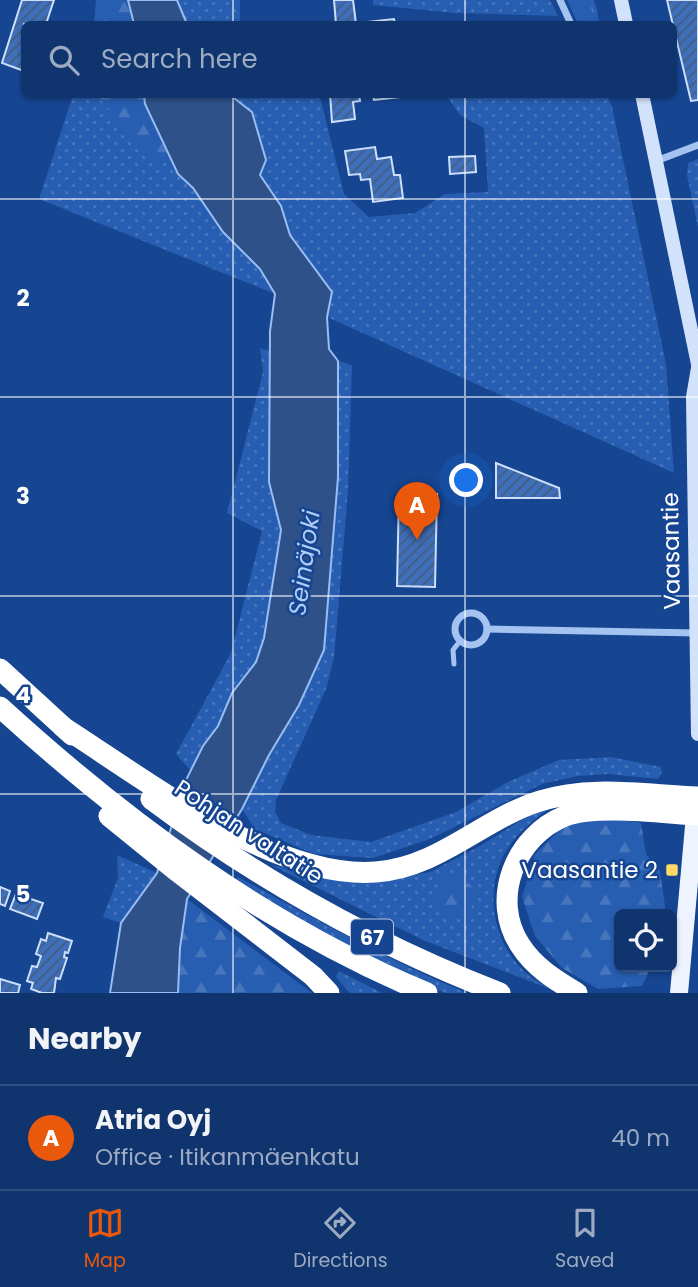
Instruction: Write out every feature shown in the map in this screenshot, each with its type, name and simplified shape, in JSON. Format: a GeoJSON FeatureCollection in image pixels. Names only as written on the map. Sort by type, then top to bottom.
{"type":"FeatureCollection","features":[{"type":"Feature","properties":{"kind":"highway","name":"Pohjan valtatie"},"geometry":{"type":"LineString","coordinates":[[0,669],[63,727],[250,867],[368,935],[500,993]]}},
{"type":"Feature","properties":{"kind":"highway"},"geometry":{"type":"LineString","coordinates":[[0,707],[75,774],[108,815],[135,830],[227,898],[329,993]]}},
{"type":"Feature","properties":{"kind":"highway"},"geometry":{"type":"LineString","coordinates":[[156,795],[265,850],[297,862],[331,870],[377,872],[436,856],[509,814],[563,795],[590,792],[697,801]]}},
{"type":"Feature","properties":{"kind":"highway"},"geometry":{"type":"LineString","coordinates":[[577,993],[535,965],[519,944],[510,922],[507,896],[510,876],[527,844],[547,825],[567,815],[591,810],[697,801]]}},
{"type":"Feature","properties":{"kind":"highway","name":"67"},"geometry":{"type":"LineString","coordinates":[[227,898],[427,993]]}},
{"type":"Feature","properties":{"kind":"main road"},"geometry":{"type":"LineString","coordinates":[[621,0],[625,21]]}},
{"type":"Feature","properties":{"kind":"main road","name":"Vaasantie"},"geometry":{"type":"LineString","coordinates":[[643,98],[698,359],[693,397],[698,734]]}},
{"type":"Feature","properties":{"kind":"main road"},"geometry":{"type":"LineString","coordinates":[[679,993],[697,801]]}},
{"type":"Feature","properties":{"kind":"street"},"geometry":{"type":"LineString","coordinates":[[560,0],[570,21]]}},
{"type":"Feature","properties":{"kind":"street"},"geometry":{"type":"LineString","coordinates":[[656,161],[698,145]]}},
{"type":"Feature","properties":{"kind":"street"},"geometry":{"type":"LineString","coordinates":[[465,614],[480,616],[487,629],[484,639],[475,645],[460,641],[455,626],[465,614]]}},
{"type":"Feature","properties":{"kind":"street"},"geometry":{"type":"LineString","coordinates":[[487,629],[697,633]]}},
{"type":"Feature","properties":{"kind":"lane"},"geometry":{"type":"LineString","coordinates":[[454,664],[453,650],[460,641]]}},
{"type":"Feature","properties":{"kind":"green space"},"geometry":{"type":"Polygon","coordinates":[[[96,0],[128,0],[133,21],[94,21],[96,0]]]}},
{"type":"Feature","properties":{"kind":"green space"},"geometry":{"type":"Polygon","coordinates":[[[177,0],[240,0],[240,21],[186,21],[177,0]]]}},
{"type":"Feature","properties":{"kind":"green space"},"geometry":{"type":"Polygon","coordinates":[[[373,0],[550,0],[558,16],[455,13],[373,5],[373,0]]]}},
{"type":"Feature","properties":{"kind":"green space"},"geometry":{"type":"Polygon","coordinates":[[[567,0],[594,0],[599,21],[577,21],[567,0]]]}},
{"type":"Feature","properties":{"kind":"green space"},"geometry":{"type":"Polygon","coordinates":[[[72,98],[100,98],[160,161],[168,155],[178,174],[193,188],[223,232],[260,269],[275,294],[39,199],[72,98]]]}},
{"type":"Feature","properties":{"kind":"green space"},"geometry":{"type":"Polygon","coordinates":[[[99,98],[144,98],[168,155],[160,161],[145,154],[99,98]]]}},
{"type":"Feature","properties":{"kind":"green space"},"geometry":{"type":"Polygon","coordinates":[[[234,98],[320,98],[344,194],[369,217],[415,213],[445,194],[488,192],[484,128],[460,115],[448,98],[608,98],[666,364],[674,473],[327,317],[332,292],[290,235],[281,206],[260,175],[252,112],[234,98]]]}},
{"type":"Feature","properties":{"kind":"green space"},"geometry":{"type":"Polygon","coordinates":[[[698,159],[698,227],[687,175],[688,163],[698,159]]]}},
{"type":"Feature","properties":{"kind":"green space"},"geometry":{"type":"Polygon","coordinates":[[[260,348],[270,351],[269,482],[281,530],[264,638],[256,662],[232,693],[218,726],[203,746],[191,771],[176,754],[231,653],[262,531],[227,513],[263,372],[260,348]]]}},
{"type":"Feature","properties":{"kind":"green space"},"geometry":{"type":"Polygon","coordinates":[[[338,361],[352,365],[348,490],[334,658],[326,689],[276,800],[275,811],[281,823],[311,835],[371,842],[456,812],[508,782],[559,760],[611,757],[661,767],[662,772],[658,779],[609,774],[578,776],[542,784],[430,839],[373,858],[314,854],[255,829],[242,809],[269,755],[299,705],[324,650],[338,477],[338,361]]]}},
{"type":"Feature","properties":{"kind":"green space"},"geometry":{"type":"Polygon","coordinates":[[[555,804],[512,841],[500,864],[493,900],[500,935],[508,951],[532,978],[561,993],[425,941],[271,865],[372,883],[430,872],[480,846],[523,819],[555,804]]]}},
{"type":"Feature","properties":{"kind":"green space"},"geometry":{"type":"Polygon","coordinates":[[[607,818],[641,823],[646,854],[660,871],[665,909],[614,909],[614,972],[649,972],[642,986],[598,989],[562,968],[535,936],[522,897],[535,854],[566,824],[607,818]]]}},
{"type":"Feature","properties":{"kind":"green space"},"geometry":{"type":"Polygon","coordinates":[[[117,855],[157,873],[121,923],[103,917],[118,878],[117,855]]]}},
{"type":"Feature","properties":{"kind":"green space"},"geometry":{"type":"Polygon","coordinates":[[[453,875],[468,883],[474,892],[473,904],[465,918],[447,918],[433,907],[433,888],[442,877],[453,875]]]}},
{"type":"Feature","properties":{"kind":"green space"},"geometry":{"type":"Polygon","coordinates":[[[238,877],[379,953],[467,993],[445,993],[375,962],[315,931],[235,880],[238,877]]]}},
{"type":"Feature","properties":{"kind":"green space"},"geometry":{"type":"Polygon","coordinates":[[[187,899],[312,993],[178,993],[180,948],[187,899]]]}},
{"type":"Feature","properties":{"kind":"green space"},"geometry":{"type":"Polygon","coordinates":[[[339,971],[382,993],[350,993],[336,977],[339,971]]]}},
{"type":"Feature","properties":{"kind":"water"},"geometry":{"type":"Polygon","coordinates":[[[128,0],[177,0],[186,21],[133,21],[128,0]]]}},
{"type":"Feature","properties":{"kind":"water","name":"Seinäjoki"},"geometry":{"type":"Polygon","coordinates":[[[144,98],[234,98],[252,112],[266,160],[260,175],[281,206],[290,235],[332,292],[327,317],[329,349],[338,361],[338,477],[324,650],[299,705],[269,755],[242,809],[187,899],[180,948],[178,993],[110,993],[121,923],[157,873],[186,780],[203,746],[218,726],[232,693],[256,662],[264,638],[281,530],[269,482],[270,331],[275,294],[260,269],[223,232],[193,188],[178,174],[144,98]]]}},
{"type":"Feature","properties":{"kind":"building"},"geometry":{"type":"Polygon","coordinates":[[[22,0],[54,0],[47,21],[21,21],[21,70],[2,63],[22,0]]]}},
{"type":"Feature","properties":{"kind":"building"},"geometry":{"type":"Polygon","coordinates":[[[334,0],[353,0],[356,21],[336,21],[334,0]]]}},
{"type":"Feature","properties":{"kind":"building"},"geometry":{"type":"Polygon","coordinates":[[[667,0],[698,0],[698,100],[691,101],[677,42],[677,21],[672,21],[667,0]]]}},
{"type":"Feature","properties":{"kind":"building"},"geometry":{"type":"Polygon","coordinates":[[[330,98],[360,98],[360,101],[353,102],[355,119],[332,122],[330,98]]]}},
{"type":"Feature","properties":{"kind":"building"},"geometry":{"type":"Polygon","coordinates":[[[375,147],[377,159],[391,157],[394,175],[400,175],[403,198],[373,202],[370,179],[361,180],[360,174],[349,175],[345,151],[375,147]]]}},
{"type":"Feature","properties":{"kind":"building"},"geometry":{"type":"Polygon","coordinates":[[[475,156],[476,172],[450,174],[449,157],[475,156]]]}},
{"type":"Feature","properties":{"kind":"building"},"geometry":{"type":"Polygon","coordinates":[[[496,463],[559,488],[560,498],[496,498],[496,463]]]}},
{"type":"Feature","properties":{"kind":"building"},"geometry":{"type":"Polygon","coordinates":[[[399,493],[437,494],[435,587],[397,586],[399,493]]]}},
{"type":"Feature","properties":{"kind":"building"},"geometry":{"type":"Polygon","coordinates":[[[0,887],[10,891],[5,906],[0,904],[0,887]]]}},
{"type":"Feature","properties":{"kind":"building"},"geometry":{"type":"Polygon","coordinates":[[[16,894],[43,903],[37,919],[10,909],[16,894]]]}},
{"type":"Feature","properties":{"kind":"building"},"geometry":{"type":"Polygon","coordinates":[[[48,933],[72,941],[68,953],[65,952],[64,957],[67,958],[60,979],[56,978],[54,993],[42,993],[31,989],[33,983],[27,981],[32,966],[37,967],[41,956],[36,954],[41,939],[46,941],[48,933]]]}},
{"type":"Feature","properties":{"kind":"building"},"geometry":{"type":"Polygon","coordinates":[[[0,979],[20,985],[18,993],[0,993],[0,979]]]}},
{"type":"Feature","properties":{"kind":"place","name":"Atria Oyj"},"geometry":{"type":"Point","coordinates":[417,540]}},
{"type":"Feature","properties":{"kind":"place","name":"Vaasantie 2"},"geometry":{"type":"Point","coordinates":[672,870]}}]}
